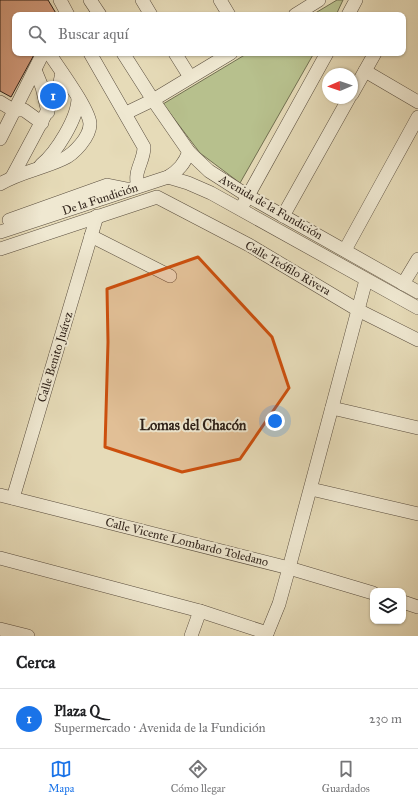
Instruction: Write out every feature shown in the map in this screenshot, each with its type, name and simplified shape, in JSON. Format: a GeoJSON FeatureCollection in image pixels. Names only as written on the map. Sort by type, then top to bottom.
{"type":"FeatureCollection","features":[{"type":"Feature","properties":{"kind":"street"},"geometry":{"type":"LineString","coordinates":[[60,0],[66,12]]}},
{"type":"Feature","properties":{"kind":"street"},"geometry":{"type":"LineString","coordinates":[[90,0],[98,12]]}},
{"type":"Feature","properties":{"kind":"street"},"geometry":{"type":"LineString","coordinates":[[142,0],[149,12]]}},
{"type":"Feature","properties":{"kind":"street"},"geometry":{"type":"LineString","coordinates":[[220,0],[226,12]]}},
{"type":"Feature","properties":{"kind":"street"},"geometry":{"type":"LineString","coordinates":[[298,12],[306,4],[319,0]]}},
{"type":"Feature","properties":{"kind":"street"},"geometry":{"type":"LineString","coordinates":[[350,12],[356,0]]}},
{"type":"Feature","properties":{"kind":"street"},"geometry":{"type":"LineString","coordinates":[[0,139],[13,110],[42,56]]}},
{"type":"Feature","properties":{"kind":"street"},"geometry":{"type":"LineString","coordinates":[[0,184],[12,177],[64,159],[85,139],[90,125],[88,113],[51,56]]}},
{"type":"Feature","properties":{"kind":"street"},"geometry":{"type":"LineString","coordinates":[[0,223],[107,185],[133,188],[136,174],[144,156],[144,147],[126,113],[92,56]]}},
{"type":"Feature","properties":{"kind":"street","name":"Avenida de la Fundición"},"geometry":{"type":"LineString","coordinates":[[125,56],[152,100],[189,152],[209,171],[248,196],[418,292]]}},
{"type":"Feature","properties":{"kind":"street"},"geometry":{"type":"LineString","coordinates":[[177,56],[190,77]]}},
{"type":"Feature","properties":{"kind":"street"},"geometry":{"type":"LineString","coordinates":[[126,113],[152,100],[226,56]]}},
{"type":"Feature","properties":{"kind":"street"},"geometry":{"type":"LineString","coordinates":[[240,210],[325,56]]}},
{"type":"Feature","properties":{"kind":"street"},"geometry":{"type":"LineString","coordinates":[[358,83],[373,56]]}},
{"type":"Feature","properties":{"kind":"street"},"geometry":{"type":"LineString","coordinates":[[35,70],[42,87],[45,117]]}},
{"type":"Feature","properties":{"kind":"street"},"geometry":{"type":"LineString","coordinates":[[365,71],[418,102]]}},
{"type":"Feature","properties":{"kind":"street"},"geometry":{"type":"LineString","coordinates":[[12,177],[58,91],[62,73]]}},
{"type":"Feature","properties":{"kind":"street"},"geometry":{"type":"LineString","coordinates":[[36,168],[46,161],[56,149],[75,115],[78,106],[78,98]]}},
{"type":"Feature","properties":{"kind":"street"},"geometry":{"type":"LineString","coordinates":[[0,102],[13,110],[24,110],[45,117]]}},
{"type":"Feature","properties":{"kind":"street"},"geometry":{"type":"LineString","coordinates":[[283,216],[347,104]]}},
{"type":"Feature","properties":{"kind":"street"},"geometry":{"type":"LineString","coordinates":[[345,250],[418,117]]}},
{"type":"Feature","properties":{"kind":"street","name":"De la Fundición"},"geometry":{"type":"LineString","coordinates":[[0,232],[168,177],[178,171],[185,162],[189,152]]}},
{"type":"Feature","properties":{"kind":"street","name":"Avenida de la Fundición"},"geometry":{"type":"LineString","coordinates":[[168,177],[188,183],[240,210],[418,308]]}},
{"type":"Feature","properties":{"kind":"street","name":"Calle Teófilo Rivera"},"geometry":{"type":"LineString","coordinates":[[97,216],[157,197],[249,245],[358,310],[418,340]]}},
{"type":"Feature","properties":{"kind":"street"},"geometry":{"type":"LineString","coordinates":[[0,249],[97,216]]}},
{"type":"Feature","properties":{"kind":"street","name":"Calle Benito Juárez"},"geometry":{"type":"LineString","coordinates":[[13,498],[97,216]]}},
{"type":"Feature","properties":{"kind":"street"},"geometry":{"type":"LineString","coordinates":[[91,236],[170,276]]}},
{"type":"Feature","properties":{"kind":"street"},"geometry":{"type":"LineString","coordinates":[[404,284],[418,259]]}},
{"type":"Feature","properties":{"kind":"street"},"geometry":{"type":"LineString","coordinates":[[0,558],[200,612],[266,635],[279,604],[366,280]]}},
{"type":"Feature","properties":{"kind":"street"},"geometry":{"type":"LineString","coordinates":[[332,408],[418,428]]}},
{"type":"Feature","properties":{"kind":"street"},"geometry":{"type":"LineString","coordinates":[[311,489],[418,514]]}},
{"type":"Feature","properties":{"kind":"street","name":"Calle Vicente Lombardo Toledano"},"geometry":{"type":"LineString","coordinates":[[0,495],[289,568],[370,592]]}},
{"type":"Feature","properties":{"kind":"street"},"geometry":{"type":"LineString","coordinates":[[406,603],[418,607]]}},
{"type":"Feature","properties":{"kind":"street"},"geometry":{"type":"LineString","coordinates":[[191,636],[200,612]]}},
{"type":"Feature","properties":{"kind":"street"},"geometry":{"type":"LineString","coordinates":[[0,629],[28,636]]}},
{"type":"Feature","properties":{"kind":"highlighted area"},"geometry":{"type":"Polygon","coordinates":[[[198,257],[272,337],[289,388],[240,459],[182,472],[105,447],[108,342],[107,289],[198,257]]]}},
{"type":"Feature","properties":{"kind":"green space"},"geometry":{"type":"Polygon","coordinates":[[[337,0],[343,0],[337,12],[317,12],[337,0]]]}},
{"type":"Feature","properties":{"kind":"green space"},"geometry":{"type":"Polygon","coordinates":[[[243,56],[312,56],[240,183],[200,153],[163,104],[243,56]]]}},
{"type":"Feature","properties":{"kind":"building"},"geometry":{"type":"Polygon","coordinates":[[[0,0],[48,0],[55,12],[12,12],[12,56],[33,56],[11,97],[0,91],[0,0]]]}},
{"type":"Feature","properties":{"kind":"place","name":"Plaza Q"},"geometry":{"type":"Point","coordinates":[53,96]}},
{"type":"Feature","properties":{"kind":"district","name":"Lomas del Chacón"},"geometry":{"type":"Point","coordinates":[193,425]}}]}
